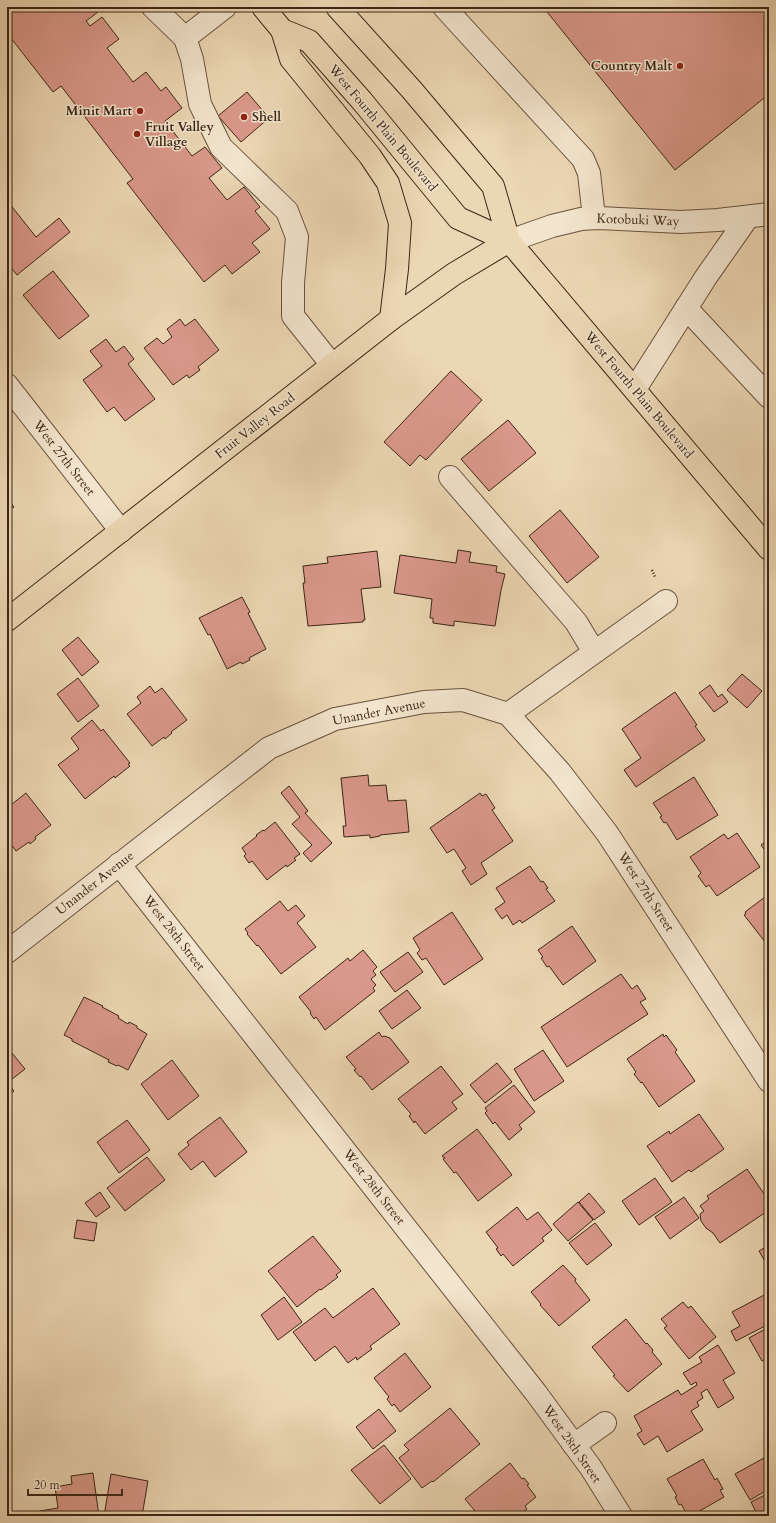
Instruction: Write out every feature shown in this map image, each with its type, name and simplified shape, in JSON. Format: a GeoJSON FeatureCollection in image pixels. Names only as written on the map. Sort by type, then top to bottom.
{"type":"FeatureCollection","features":[{"type":"Feature","properties":{"kind":"main road","name":"West Fourth Plain Boulevard"},"geometry":{"type":"LineString","coordinates":[[263,7],[282,30],[309,41],[362,101],[458,218],[509,241]]}},
{"type":"Feature","properties":{"kind":"main road","name":"West Fourth Plain Boulevard"},"geometry":{"type":"LineString","coordinates":[[337,7],[411,88],[493,186],[509,241],[769,549]]}},
{"type":"Feature","properties":{"kind":"main road"},"geometry":{"type":"LineString","coordinates":[[282,30],[291,59],[370,156],[388,183],[400,223],[398,269],[391,319]]}},
{"type":"Feature","properties":{"kind":"main road","name":"Fruit Valley Road"},"geometry":{"type":"LineString","coordinates":[[7,620],[391,319],[454,274],[509,241]]}},
{"type":"Feature","properties":{"kind":"street"},"geometry":{"type":"LineString","coordinates":[[153,7],[185,38],[192,59],[200,104],[222,147],[287,211],[297,237],[293,283],[293,316],[332,365]]}},
{"type":"Feature","properties":{"kind":"street"},"geometry":{"type":"LineString","coordinates":[[185,38],[225,7]]}},
{"type":"Feature","properties":{"kind":"street"},"geometry":{"type":"LineString","coordinates":[[444,7],[583,159],[589,173],[594,218]]}},
{"type":"Feature","properties":{"kind":"street","name":"Kotobuki Way"},"geometry":{"type":"LineString","coordinates":[[509,241],[566,222],[594,218],[681,222],[769,214]]}},
{"type":"Feature","properties":{"kind":"street"},"geometry":{"type":"LineString","coordinates":[[635,389],[706,277],[748,217]]}},
{"type":"Feature","properties":{"kind":"street"},"geometry":{"type":"LineString","coordinates":[[686,308],[769,397]]}},
{"type":"Feature","properties":{"kind":"street","name":"West 27th Street"},"geometry":{"type":"LineString","coordinates":[[7,385],[121,531]]}},
{"type":"Feature","properties":{"kind":"street"},"geometry":{"type":"LineString","coordinates":[[450,477],[576,622],[594,652]]}},
{"type":"Feature","properties":{"kind":"street"},"geometry":{"type":"LineString","coordinates":[[508,714],[666,600]]}},
{"type":"Feature","properties":{"kind":"street","name":"Unander Avenue"},"geometry":{"type":"LineString","coordinates":[[7,952],[269,748],[335,719],[424,702],[463,700],[508,714]]}},
{"type":"Feature","properties":{"kind":"street","name":"West 27th Street"},"geometry":{"type":"LineString","coordinates":[[508,714],[560,772],[607,833],[769,1081]]}},
{"type":"Feature","properties":{"kind":"street","name":"West 28th Street"},"geometry":{"type":"LineString","coordinates":[[119,864],[536,1392],[591,1468],[621,1516]]}},
{"type":"Feature","properties":{"kind":"street"},"geometry":{"type":"LineString","coordinates":[[574,1445],[605,1423]]}},
{"type":"Feature","properties":{"kind":"building","name":"Fruit Valley Village"},"geometry":{"type":"Polygon","coordinates":[[[7,7],[94,7],[98,12],[86,21],[90,26],[102,17],[119,39],[107,48],[133,82],[146,72],[161,91],[166,87],[182,108],[165,121],[192,156],[205,147],[222,168],[209,178],[227,200],[244,187],[260,207],[255,211],[270,229],[252,243],[260,252],[232,274],[225,265],[204,282],[127,183],[133,179],[61,86],[53,92],[7,33],[7,7]]]}},
{"type":"Feature","properties":{"kind":"building","name":"Country Malt"},"geometry":{"type":"Polygon","coordinates":[[[543,7],[769,7],[769,94],[675,170],[543,7]]]}},
{"type":"Feature","properties":{"kind":"building","name":"Shell"},"geometry":{"type":"Polygon","coordinates":[[[247,92],[269,118],[241,142],[218,116],[247,92]]]}},
{"type":"Feature","properties":{"kind":"building"},"geometry":{"type":"Polygon","coordinates":[[[9,203],[36,237],[59,218],[70,232],[17,275],[7,263],[7,205],[9,203]]]}},
{"type":"Feature","properties":{"kind":"building"},"geometry":{"type":"Polygon","coordinates":[[[53,271],[89,316],[59,339],[23,295],[53,271]]]}},
{"type":"Feature","properties":{"kind":"building"},"geometry":{"type":"Polygon","coordinates":[[[180,319],[185,326],[195,319],[219,350],[198,367],[200,370],[189,378],[187,375],[173,385],[144,348],[157,338],[163,344],[172,337],[167,329],[180,319]]]}},
{"type":"Feature","properties":{"kind":"building"},"geometry":{"type":"Polygon","coordinates":[[[106,339],[116,352],[124,346],[134,359],[128,364],[155,399],[125,421],[114,407],[107,412],[83,380],[102,366],[90,351],[106,339]]]}},
{"type":"Feature","properties":{"kind":"building"},"geometry":{"type":"Polygon","coordinates":[[[451,371],[482,400],[426,460],[420,455],[410,466],[384,442],[451,371]]]}},
{"type":"Feature","properties":{"kind":"building"},"geometry":{"type":"Polygon","coordinates":[[[508,420],[536,453],[489,491],[461,459],[508,420]]]}},
{"type":"Feature","properties":{"kind":"building"},"geometry":{"type":"Polygon","coordinates":[[[7,498],[14,507],[7,512],[7,498]]]}},
{"type":"Feature","properties":{"kind":"building"},"geometry":{"type":"Polygon","coordinates":[[[560,510],[599,557],[567,583],[529,536],[560,510]]]}},
{"type":"Feature","properties":{"kind":"building"},"geometry":{"type":"Polygon","coordinates":[[[458,550],[471,552],[469,562],[497,566],[496,572],[505,574],[495,626],[454,621],[454,626],[433,623],[433,618],[430,618],[432,599],[394,593],[400,555],[456,563],[458,550]]]}},
{"type":"Feature","properties":{"kind":"building"},"geometry":{"type":"Polygon","coordinates":[[[377,551],[381,587],[361,589],[365,620],[363,620],[363,622],[308,626],[303,583],[305,583],[303,566],[328,563],[327,557],[377,551]]]}},
{"type":"Feature","properties":{"kind":"building"},"geometry":{"type":"Polygon","coordinates":[[[242,597],[250,612],[248,613],[266,649],[249,658],[250,660],[242,664],[241,662],[227,669],[210,634],[208,635],[199,618],[242,597]]]}},
{"type":"Feature","properties":{"kind":"building"},"geometry":{"type":"Polygon","coordinates":[[[78,637],[99,662],[82,676],[62,650],[78,637]]]}},
{"type":"Feature","properties":{"kind":"building"},"geometry":{"type":"Polygon","coordinates":[[[742,674],[762,691],[747,708],[727,690],[742,674]]]}},
{"type":"Feature","properties":{"kind":"building"},"geometry":{"type":"Polygon","coordinates":[[[78,678],[99,706],[78,722],[57,694],[78,678]]]}},
{"type":"Feature","properties":{"kind":"building"},"geometry":{"type":"Polygon","coordinates":[[[710,685],[718,697],[722,694],[728,702],[714,712],[699,693],[710,685]]]}},
{"type":"Feature","properties":{"kind":"building"},"geometry":{"type":"Polygon","coordinates":[[[150,686],[155,693],[162,688],[187,720],[171,732],[172,733],[165,739],[164,737],[152,746],[127,714],[141,703],[137,697],[150,686]]]}},
{"type":"Feature","properties":{"kind":"building"},"geometry":{"type":"Polygon","coordinates":[[[675,692],[705,740],[636,787],[624,770],[641,758],[622,729],[675,692]]]}},
{"type":"Feature","properties":{"kind":"building"},"geometry":{"type":"Polygon","coordinates":[[[92,720],[101,731],[103,729],[130,763],[128,764],[130,766],[115,778],[114,776],[85,799],[58,765],[79,749],[71,738],[92,720]]]}},
{"type":"Feature","properties":{"kind":"building"},"geometry":{"type":"Polygon","coordinates":[[[368,775],[369,786],[386,785],[388,801],[406,800],[409,832],[380,835],[370,838],[370,835],[344,837],[343,826],[346,826],[341,778],[368,775]]]}},
{"type":"Feature","properties":{"kind":"building"},"geometry":{"type":"Polygon","coordinates":[[[694,777],[718,815],[677,840],[666,822],[664,823],[660,817],[662,816],[653,803],[694,777]]]}},
{"type":"Feature","properties":{"kind":"building"},"geometry":{"type":"Polygon","coordinates":[[[289,786],[308,811],[305,813],[332,843],[311,862],[303,853],[312,845],[292,824],[300,817],[281,793],[289,786]]]}},
{"type":"Feature","properties":{"kind":"building"},"geometry":{"type":"Polygon","coordinates":[[[26,793],[51,825],[35,837],[36,839],[30,844],[29,842],[16,851],[7,839],[7,808],[26,793]]]}},
{"type":"Feature","properties":{"kind":"building"},"geometry":{"type":"Polygon","coordinates":[[[480,793],[482,796],[486,794],[495,808],[492,810],[513,841],[481,863],[487,874],[471,885],[462,871],[466,868],[454,849],[447,853],[430,828],[480,793]]]}},
{"type":"Feature","properties":{"kind":"building"},"geometry":{"type":"Polygon","coordinates":[[[275,822],[300,854],[294,858],[296,860],[287,867],[286,865],[267,880],[252,861],[249,863],[244,856],[246,854],[242,848],[257,836],[256,835],[263,830],[264,831],[275,822]]]}},
{"type":"Feature","properties":{"kind":"building"},"geometry":{"type":"Polygon","coordinates":[[[737,833],[760,867],[717,896],[709,885],[706,887],[698,876],[701,873],[690,857],[724,834],[728,839],[737,833]]]}},
{"type":"Feature","properties":{"kind":"building"},"geometry":{"type":"Polygon","coordinates":[[[769,839],[769,856],[761,845],[769,839]]]}},
{"type":"Feature","properties":{"kind":"building"},"geometry":{"type":"Polygon","coordinates":[[[530,866],[541,882],[543,881],[548,888],[546,889],[555,901],[522,923],[520,920],[513,925],[507,915],[502,919],[495,909],[505,902],[496,888],[530,866]]]}},
{"type":"Feature","properties":{"kind":"building"},"geometry":{"type":"Polygon","coordinates":[[[769,894],[769,947],[744,915],[746,914],[745,912],[769,894]]]}},
{"type":"Feature","properties":{"kind":"building"},"geometry":{"type":"Polygon","coordinates":[[[280,901],[288,911],[296,905],[305,916],[297,923],[316,947],[281,974],[258,945],[257,946],[247,934],[248,933],[245,929],[280,901]]]}},
{"type":"Feature","properties":{"kind":"building"},"geometry":{"type":"Polygon","coordinates":[[[452,912],[483,959],[444,985],[426,958],[422,960],[417,953],[420,950],[413,938],[452,912]]]}},
{"type":"Feature","properties":{"kind":"building"},"geometry":{"type":"Polygon","coordinates":[[[572,926],[596,961],[563,985],[549,966],[547,967],[538,950],[572,926]]]}},
{"type":"Feature","properties":{"kind":"building"},"geometry":{"type":"Polygon","coordinates":[[[363,950],[377,967],[373,971],[376,975],[371,979],[376,985],[373,988],[375,991],[325,1030],[316,1017],[314,1019],[310,1013],[311,1012],[299,997],[348,958],[350,961],[363,950]]]}},
{"type":"Feature","properties":{"kind":"building"},"geometry":{"type":"Polygon","coordinates":[[[408,952],[423,972],[395,992],[380,972],[408,952]]]}},
{"type":"Feature","properties":{"kind":"building"},"geometry":{"type":"Polygon","coordinates":[[[621,974],[632,989],[637,985],[646,999],[640,1002],[648,1014],[567,1067],[541,1027],[621,974]]]}},
{"type":"Feature","properties":{"kind":"building"},"geometry":{"type":"Polygon","coordinates":[[[407,990],[421,1008],[392,1029],[379,1011],[407,990]]]}},
{"type":"Feature","properties":{"kind":"building"},"geometry":{"type":"Polygon","coordinates":[[[84,997],[103,1006],[102,1007],[119,1016],[118,1018],[128,1024],[129,1022],[137,1026],[137,1028],[147,1034],[128,1070],[108,1062],[109,1060],[72,1041],[72,1039],[64,1035],[84,997]]]}},
{"type":"Feature","properties":{"kind":"building"},"geometry":{"type":"Polygon","coordinates":[[[379,1032],[382,1037],[384,1036],[390,1038],[409,1062],[372,1090],[354,1070],[356,1069],[346,1057],[379,1032]]]}},
{"type":"Feature","properties":{"kind":"building"},"geometry":{"type":"Polygon","coordinates":[[[663,1034],[664,1037],[666,1035],[677,1050],[675,1052],[695,1081],[659,1107],[642,1082],[641,1083],[634,1074],[636,1072],[627,1059],[663,1034]]]}},
{"type":"Feature","properties":{"kind":"building"},"geometry":{"type":"Polygon","coordinates":[[[7,1047],[25,1069],[7,1083],[7,1047]]]}},
{"type":"Feature","properties":{"kind":"building"},"geometry":{"type":"Polygon","coordinates":[[[543,1050],[564,1081],[534,1101],[514,1069],[543,1050]]]}},
{"type":"Feature","properties":{"kind":"building"},"geometry":{"type":"Polygon","coordinates":[[[172,1060],[199,1096],[168,1120],[141,1084],[172,1060]]]}},
{"type":"Feature","properties":{"kind":"building"},"geometry":{"type":"Polygon","coordinates":[[[497,1063],[512,1082],[485,1103],[470,1085],[497,1063]]]}},
{"type":"Feature","properties":{"kind":"building"},"geometry":{"type":"Polygon","coordinates":[[[441,1066],[463,1094],[452,1102],[457,1109],[425,1134],[415,1121],[414,1123],[409,1116],[411,1114],[398,1099],[441,1066]]]}},
{"type":"Feature","properties":{"kind":"building"},"geometry":{"type":"Polygon","coordinates":[[[7,1083],[14,1091],[7,1097],[7,1083]]]}},
{"type":"Feature","properties":{"kind":"building"},"geometry":{"type":"Polygon","coordinates":[[[514,1085],[535,1112],[519,1125],[522,1129],[509,1140],[495,1122],[493,1124],[485,1113],[487,1111],[485,1108],[514,1085]]]}},
{"type":"Feature","properties":{"kind":"building"},"geometry":{"type":"Polygon","coordinates":[[[699,1114],[724,1149],[691,1172],[689,1170],[672,1182],[647,1146],[669,1131],[670,1134],[699,1114]]]}},
{"type":"Feature","properties":{"kind":"building"},"geometry":{"type":"Polygon","coordinates":[[[220,1117],[247,1152],[215,1177],[203,1161],[191,1170],[178,1154],[189,1145],[187,1142],[220,1117]]]}},
{"type":"Feature","properties":{"kind":"building"},"geometry":{"type":"Polygon","coordinates":[[[127,1120],[150,1150],[119,1173],[97,1142],[127,1120]]]}},
{"type":"Feature","properties":{"kind":"building"},"geometry":{"type":"Polygon","coordinates":[[[477,1129],[512,1175],[478,1201],[456,1172],[454,1173],[443,1159],[445,1158],[442,1156],[477,1129]]]}},
{"type":"Feature","properties":{"kind":"building"},"geometry":{"type":"Polygon","coordinates":[[[147,1157],[165,1180],[125,1211],[107,1188],[147,1157]]]}},
{"type":"Feature","properties":{"kind":"building"},"geometry":{"type":"Polygon","coordinates":[[[747,1169],[769,1201],[769,1210],[720,1243],[713,1233],[706,1228],[701,1221],[700,1214],[704,1211],[700,1206],[709,1199],[707,1196],[747,1169]]]}},
{"type":"Feature","properties":{"kind":"building"},"geometry":{"type":"Polygon","coordinates":[[[655,1178],[672,1202],[639,1225],[622,1201],[655,1178]]]}},
{"type":"Feature","properties":{"kind":"building"},"geometry":{"type":"Polygon","coordinates":[[[100,1192],[110,1207],[96,1217],[85,1203],[100,1192]]]}},
{"type":"Feature","properties":{"kind":"building"},"geometry":{"type":"Polygon","coordinates":[[[589,1193],[605,1212],[594,1220],[579,1202],[589,1193]]]}},
{"type":"Feature","properties":{"kind":"building"},"geometry":{"type":"Polygon","coordinates":[[[684,1197],[699,1218],[670,1239],[655,1217],[684,1197]]]}},
{"type":"Feature","properties":{"kind":"building"},"geometry":{"type":"Polygon","coordinates":[[[578,1202],[593,1220],[568,1241],[553,1224],[578,1202]]]}},
{"type":"Feature","properties":{"kind":"building"},"geometry":{"type":"Polygon","coordinates":[[[517,1207],[527,1220],[538,1212],[552,1230],[542,1238],[544,1241],[513,1266],[503,1254],[501,1256],[496,1249],[498,1248],[486,1232],[517,1207]]]}},
{"type":"Feature","properties":{"kind":"building"},"geometry":{"type":"Polygon","coordinates":[[[77,1220],[97,1223],[94,1241],[74,1238],[77,1220]]]}},
{"type":"Feature","properties":{"kind":"building"},"geometry":{"type":"Polygon","coordinates":[[[595,1223],[612,1245],[587,1265],[569,1243],[595,1223]]]}},
{"type":"Feature","properties":{"kind":"building"},"geometry":{"type":"Polygon","coordinates":[[[313,1236],[341,1271],[336,1275],[338,1277],[297,1307],[268,1271],[313,1236]]]}},
{"type":"Feature","properties":{"kind":"building"},"geometry":{"type":"Polygon","coordinates":[[[769,1245],[769,1268],[759,1251],[769,1245]]]}},
{"type":"Feature","properties":{"kind":"building"},"geometry":{"type":"Polygon","coordinates":[[[563,1265],[576,1279],[575,1281],[590,1300],[559,1326],[540,1305],[541,1304],[531,1292],[563,1265]]]}},
{"type":"Feature","properties":{"kind":"building"},"geometry":{"type":"Polygon","coordinates":[[[373,1288],[400,1324],[370,1346],[372,1349],[357,1360],[356,1357],[348,1363],[335,1346],[315,1361],[293,1332],[325,1308],[333,1318],[373,1288]]]}},
{"type":"Feature","properties":{"kind":"building"},"geometry":{"type":"Polygon","coordinates":[[[766,1294],[769,1300],[769,1324],[736,1341],[731,1331],[740,1326],[732,1312],[766,1294]]]}},
{"type":"Feature","properties":{"kind":"building"},"geometry":{"type":"Polygon","coordinates":[[[284,1297],[302,1322],[278,1340],[261,1315],[284,1297]]]}},
{"type":"Feature","properties":{"kind":"building"},"geometry":{"type":"Polygon","coordinates":[[[683,1302],[688,1308],[691,1306],[716,1337],[689,1359],[664,1328],[667,1326],[661,1319],[683,1302]]]}},
{"type":"Feature","properties":{"kind":"building"},"geometry":{"type":"Polygon","coordinates":[[[626,1319],[646,1344],[647,1343],[653,1350],[652,1352],[662,1364],[628,1392],[613,1376],[615,1375],[592,1347],[626,1319]]]}},
{"type":"Feature","properties":{"kind":"building"},"geometry":{"type":"Polygon","coordinates":[[[769,1327],[769,1357],[762,1361],[749,1338],[769,1327]]]}},
{"type":"Feature","properties":{"kind":"building"},"geometry":{"type":"Polygon","coordinates":[[[718,1345],[735,1373],[723,1380],[734,1398],[718,1408],[707,1389],[701,1393],[703,1398],[697,1402],[699,1406],[691,1411],[703,1430],[667,1452],[658,1436],[644,1445],[637,1434],[642,1431],[634,1416],[678,1390],[681,1395],[697,1385],[696,1382],[691,1385],[683,1373],[702,1362],[699,1357],[718,1345]]]}},
{"type":"Feature","properties":{"kind":"building"},"geometry":{"type":"Polygon","coordinates":[[[405,1353],[431,1387],[400,1412],[394,1404],[392,1406],[387,1399],[389,1397],[374,1378],[405,1353]]]}},
{"type":"Feature","properties":{"kind":"building"},"geometry":{"type":"Polygon","coordinates":[[[450,1408],[480,1444],[433,1482],[432,1481],[422,1488],[399,1458],[409,1450],[404,1445],[450,1408]]]}},
{"type":"Feature","properties":{"kind":"building"},"geometry":{"type":"Polygon","coordinates":[[[379,1409],[396,1431],[373,1449],[356,1427],[379,1409]]]}},
{"type":"Feature","properties":{"kind":"building"},"geometry":{"type":"Polygon","coordinates":[[[384,1445],[411,1479],[380,1504],[351,1470],[384,1445]]]}},
{"type":"Feature","properties":{"kind":"building"},"geometry":{"type":"Polygon","coordinates":[[[764,1458],[769,1467],[769,1489],[750,1500],[735,1474],[764,1458]]]}},
{"type":"Feature","properties":{"kind":"building"},"geometry":{"type":"Polygon","coordinates":[[[703,1459],[715,1480],[717,1478],[723,1489],[720,1490],[724,1497],[691,1516],[688,1516],[681,1504],[679,1505],[675,1497],[677,1496],[667,1479],[703,1459]]]}},
{"type":"Feature","properties":{"kind":"building"},"geometry":{"type":"Polygon","coordinates":[[[510,1463],[522,1479],[524,1478],[529,1484],[527,1485],[536,1497],[525,1506],[527,1509],[518,1515],[516,1513],[513,1516],[479,1516],[465,1499],[510,1463]]]}},
{"type":"Feature","properties":{"kind":"building"},"geometry":{"type":"Polygon","coordinates":[[[93,1473],[99,1516],[41,1516],[40,1511],[58,1508],[55,1487],[72,1484],[71,1476],[93,1473]]]}},
{"type":"Feature","properties":{"kind":"building"},"geometry":{"type":"Polygon","coordinates":[[[111,1474],[148,1481],[142,1516],[104,1516],[111,1474]]]}},
{"type":"Feature","properties":{"kind":"building"},"geometry":{"type":"Polygon","coordinates":[[[769,1493],[769,1516],[758,1516],[751,1502],[769,1493]]]}},
{"type":"Feature","properties":{"kind":"place","name":"Country Malt"},"geometry":{"type":"Point","coordinates":[680,66]}},
{"type":"Feature","properties":{"kind":"place","name":"Minit Mart"},"geometry":{"type":"Point","coordinates":[140,111]}},
{"type":"Feature","properties":{"kind":"place","name":"Shell"},"geometry":{"type":"Point","coordinates":[244,117]}},
{"type":"Feature","properties":{"kind":"place","name":"Fruit Valley Village"},"geometry":{"type":"Point","coordinates":[137,134]}}]}
